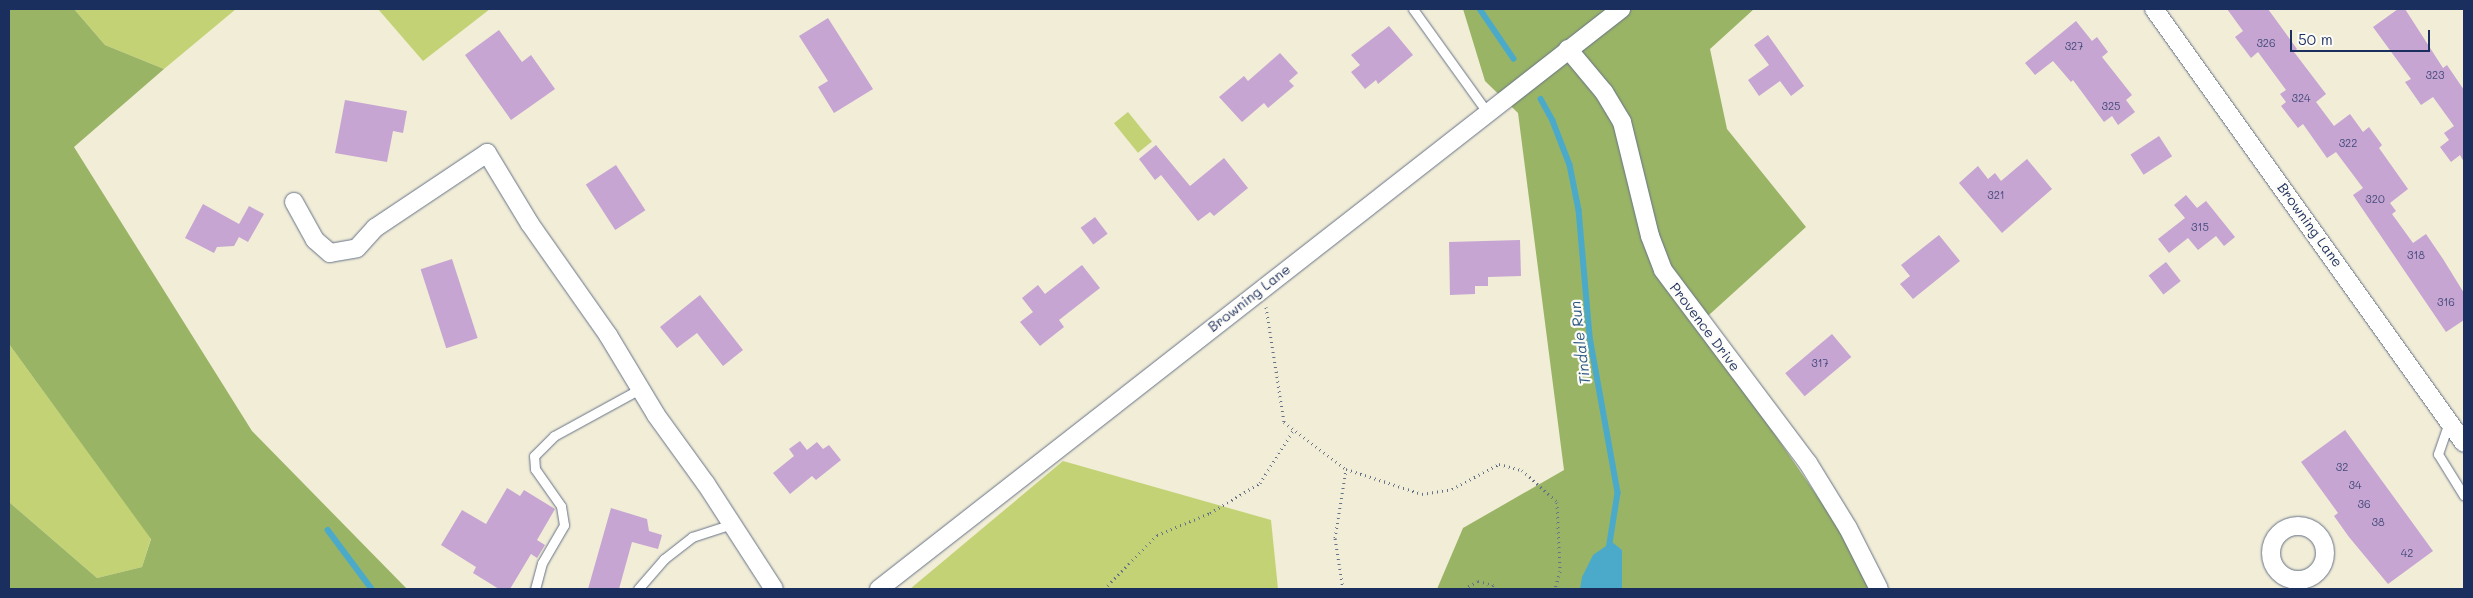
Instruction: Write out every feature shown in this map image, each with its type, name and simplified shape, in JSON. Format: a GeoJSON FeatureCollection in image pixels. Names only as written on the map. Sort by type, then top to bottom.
{"type":"FeatureCollection","features":[{"type":"Feature","properties":{"kind":"street","name":"Browning Lane"},"geometry":{"type":"LineString","coordinates":[[879,589],[1621,9]]}},
{"type":"Feature","properties":{"kind":"street","name":"Browning Lane"},"geometry":{"type":"LineString","coordinates":[[2154,9],[2464,443]]}},
{"type":"Feature","properties":{"kind":"street","name":"Provence Drive"},"geometry":{"type":"LineString","coordinates":[[1568,49],[1604,92],[1622,122],[1650,236],[1663,270],[1808,463],[1848,528],[1878,589]]}},
{"type":"Feature","properties":{"kind":"street"},"geometry":{"type":"LineString","coordinates":[[294,202],[315,240],[330,253],[357,248],[375,228],[487,154],[640,389],[774,589]]}},
{"type":"Feature","properties":{"kind":"lane"},"geometry":{"type":"LineString","coordinates":[[1413,9],[1487,112]]}},
{"type":"Feature","properties":{"kind":"lane"},"geometry":{"type":"LineString","coordinates":[[535,589],[542,563],[564,525],[561,506],[535,470],[534,456],[554,436],[640,389]]}},
{"type":"Feature","properties":{"kind":"lane"},"geometry":{"type":"LineString","coordinates":[[2449,422],[2438,454],[2464,496]]}},
{"type":"Feature","properties":{"kind":"lane"},"geometry":{"type":"LineString","coordinates":[[638,589],[664,559],[692,536],[732,524]]}},
{"type":"Feature","properties":{"kind":"path"},"geometry":{"type":"LineString","coordinates":[[1263,287],[1284,422],[1346,469],[1422,494],[1452,489],[1499,464],[1522,470],[1557,502],[1560,571],[1555,589]]}},
{"type":"Feature","properties":{"kind":"path"},"geometry":{"type":"LineString","coordinates":[[1104,589],[1157,535],[1210,513],[1260,483],[1294,429]]}},
{"type":"Feature","properties":{"kind":"path"},"geometry":{"type":"LineString","coordinates":[[1343,589],[1335,538],[1346,469]]}},
{"type":"Feature","properties":{"kind":"path"},"geometry":{"type":"LineString","coordinates":[[1464,589],[1478,582],[1493,584],[1492,589]]}},
{"type":"Feature","properties":{"kind":"green space"},"geometry":{"type":"Polygon","coordinates":[[[9,9],[74,9],[105,45],[164,69],[74,147],[252,431],[407,589],[9,589],[9,502],[97,578],[142,567],[151,539],[9,344],[9,9]]]}},
{"type":"Feature","properties":{"kind":"green space"},"geometry":{"type":"Polygon","coordinates":[[[74,9],[236,9],[164,69],[105,45],[74,9]]]}},
{"type":"Feature","properties":{"kind":"green space"},"geometry":{"type":"Polygon","coordinates":[[[378,9],[490,9],[423,61],[378,9]]]}},
{"type":"Feature","properties":{"kind":"green space"},"geometry":{"type":"Polygon","coordinates":[[[1463,9],[1754,9],[1710,49],[1727,129],[1806,227],[1699,324],[1881,589],[1437,589],[1463,528],[1564,470],[1518,113],[1485,81],[1463,9]]]}},
{"type":"Feature","properties":{"kind":"green space"},"geometry":{"type":"Polygon","coordinates":[[[1128,112],[1152,142],[1138,153],[1114,123],[1128,112]]]}},
{"type":"Feature","properties":{"kind":"green space"},"geometry":{"type":"Polygon","coordinates":[[[9,344],[151,538],[142,567],[97,578],[9,502],[9,344]]]}},
{"type":"Feature","properties":{"kind":"green space"},"geometry":{"type":"Polygon","coordinates":[[[1063,461],[1271,520],[1278,589],[910,589],[1063,461]]]}},
{"type":"Feature","properties":{"kind":"water"},"geometry":{"type":"Polygon","coordinates":[[[1612,542],[1622,550],[1622,589],[1580,589],[1582,577],[1593,555],[1612,542]]]}},
{"type":"Feature","properties":{"kind":"building"},"geometry":{"type":"Polygon","coordinates":[[[2227,9],[2268,9],[2297,49],[2294,52],[2326,94],[2316,102],[2334,126],[2350,114],[2363,132],[2369,127],[2382,145],[2379,148],[2408,189],[2390,203],[2396,211],[2392,214],[2413,243],[2426,234],[2443,259],[2464,293],[2464,320],[2446,332],[2353,195],[2363,188],[2336,152],[2327,158],[2303,124],[2298,128],[2281,106],[2286,102],[2280,94],[2286,90],[2258,52],[2251,58],[2235,37],[2243,31],[2227,9]]]}},
{"type":"Feature","properties":{"kind":"building"},"geometry":{"type":"Polygon","coordinates":[[[2398,9],[2405,9],[2443,68],[2447,65],[2464,90],[2464,162],[2460,155],[2451,162],[2440,147],[2449,140],[2444,133],[2454,126],[2433,97],[2421,105],[2405,82],[2411,79],[2373,27],[2398,9]]]}},
{"type":"Feature","properties":{"kind":"building"},"geometry":{"type":"Polygon","coordinates":[[[828,18],[873,89],[834,113],[818,87],[828,81],[799,36],[828,18]]]}},
{"type":"Feature","properties":{"kind":"building"},"geometry":{"type":"Polygon","coordinates":[[[2076,21],[2092,41],[2097,37],[2108,52],[2102,57],[2132,95],[2126,100],[2135,112],[2118,125],[2112,116],[2104,122],[2073,80],[2071,82],[2053,61],[2035,75],[2025,63],[2076,21]]]}},
{"type":"Feature","properties":{"kind":"building"},"geometry":{"type":"Polygon","coordinates":[[[1389,26],[1413,55],[1378,84],[1376,80],[1365,89],[1351,72],[1360,65],[1351,55],[1389,26]]]}},
{"type":"Feature","properties":{"kind":"building"},"geometry":{"type":"Polygon","coordinates":[[[499,30],[522,62],[531,55],[555,89],[511,120],[465,55],[499,30]]]}},
{"type":"Feature","properties":{"kind":"building"},"geometry":{"type":"Polygon","coordinates":[[[1768,35],[1804,86],[1791,96],[1780,81],[1759,96],[1748,80],[1769,65],[1754,45],[1768,35]]]}},
{"type":"Feature","properties":{"kind":"building"},"geometry":{"type":"Polygon","coordinates":[[[1280,53],[1298,73],[1289,81],[1294,86],[1268,108],[1264,103],[1242,122],[1219,97],[1244,76],[1248,81],[1280,53]]]}},
{"type":"Feature","properties":{"kind":"building"},"geometry":{"type":"Polygon","coordinates":[[[345,100],[407,111],[403,133],[393,131],[387,162],[335,153],[345,100]]]}},
{"type":"Feature","properties":{"kind":"building"},"geometry":{"type":"Polygon","coordinates":[[[2159,136],[2172,156],[2144,175],[2130,155],[2159,136]]]}},
{"type":"Feature","properties":{"kind":"building"},"geometry":{"type":"Polygon","coordinates":[[[1156,145],[1190,186],[1224,158],[1248,188],[1214,216],[1210,212],[1198,221],[1161,175],[1155,180],[1139,159],[1156,145]]]}},
{"type":"Feature","properties":{"kind":"building"},"geometry":{"type":"Polygon","coordinates":[[[2027,159],[2052,189],[2002,233],[1959,183],[1978,166],[1988,179],[1995,173],[2001,181],[2027,159]]]}},
{"type":"Feature","properties":{"kind":"building"},"geometry":{"type":"Polygon","coordinates":[[[616,165],[645,210],[615,230],[586,185],[616,165]]]}},
{"type":"Feature","properties":{"kind":"building"},"geometry":{"type":"Polygon","coordinates":[[[2186,195],[2197,208],[2206,201],[2235,237],[2224,246],[2216,236],[2198,250],[2188,238],[2169,253],[2158,239],[2185,218],[2174,205],[2186,195]]]}},
{"type":"Feature","properties":{"kind":"building"},"geometry":{"type":"Polygon","coordinates":[[[203,204],[239,224],[249,206],[264,214],[248,242],[239,237],[234,246],[217,247],[214,253],[185,238],[203,204]]]}},
{"type":"Feature","properties":{"kind":"building"},"geometry":{"type":"Polygon","coordinates":[[[1095,217],[1108,234],[1093,245],[1081,228],[1095,217]]]}},
{"type":"Feature","properties":{"kind":"building"},"geometry":{"type":"Polygon","coordinates":[[[1939,235],[1960,261],[1913,299],[1900,284],[1910,276],[1901,265],[1939,235]]]}},
{"type":"Feature","properties":{"kind":"building"},"geometry":{"type":"Polygon","coordinates":[[[1520,240],[1521,276],[1488,277],[1488,286],[1475,286],[1475,294],[1450,295],[1449,242],[1520,240]]]}},
{"type":"Feature","properties":{"kind":"building"},"geometry":{"type":"Polygon","coordinates":[[[452,259],[478,338],[446,348],[421,269],[452,259]]]}},
{"type":"Feature","properties":{"kind":"building"},"geometry":{"type":"Polygon","coordinates":[[[2166,262],[2181,281],[2163,294],[2149,276],[2166,262]]]}},
{"type":"Feature","properties":{"kind":"building"},"geometry":{"type":"Polygon","coordinates":[[[1082,265],[1100,288],[1059,320],[1064,327],[1040,346],[1020,322],[1033,312],[1022,298],[1038,285],[1045,294],[1082,265]]]}},
{"type":"Feature","properties":{"kind":"building"},"geometry":{"type":"Polygon","coordinates":[[[700,295],[743,350],[723,366],[697,333],[677,348],[660,327],[700,295]]]}},
{"type":"Feature","properties":{"kind":"building"},"geometry":{"type":"Polygon","coordinates":[[[1832,334],[1851,357],[1805,396],[1785,373],[1832,334]]]}},
{"type":"Feature","properties":{"kind":"building"},"geometry":{"type":"Polygon","coordinates":[[[2345,430],[2433,551],[2388,584],[2334,516],[2338,513],[2301,462],[2345,430]]]}},
{"type":"Feature","properties":{"kind":"building"},"geometry":{"type":"Polygon","coordinates":[[[800,441],[807,450],[817,442],[823,449],[829,445],[841,460],[816,480],[812,476],[790,494],[773,473],[794,456],[789,449],[800,441]]]}},
{"type":"Feature","properties":{"kind":"building"},"geometry":{"type":"Polygon","coordinates":[[[507,488],[520,496],[524,490],[555,509],[537,540],[545,545],[537,558],[531,554],[510,589],[499,589],[473,573],[476,567],[441,545],[462,510],[486,524],[507,488]]]}},
{"type":"Feature","properties":{"kind":"building"},"geometry":{"type":"Polygon","coordinates":[[[611,508],[647,519],[649,531],[662,535],[658,549],[632,542],[619,589],[588,589],[611,508]]]}},
{"type":"Feature","properties":{"kind":"waterway","name":"Tindale Run"},"geometry":{"type":"LineString","coordinates":[[1480,9],[1514,59]]}},
{"type":"Feature","properties":{"kind":"waterway","name":"Tindale Run"},"geometry":{"type":"LineString","coordinates":[[1541,99],[1553,121],[1570,165],[1579,210],[1590,337],[1618,493],[1609,550]]}},
{"type":"Feature","properties":{"kind":"waterway"},"geometry":{"type":"LineString","coordinates":[[328,530],[372,589]]}}]}
